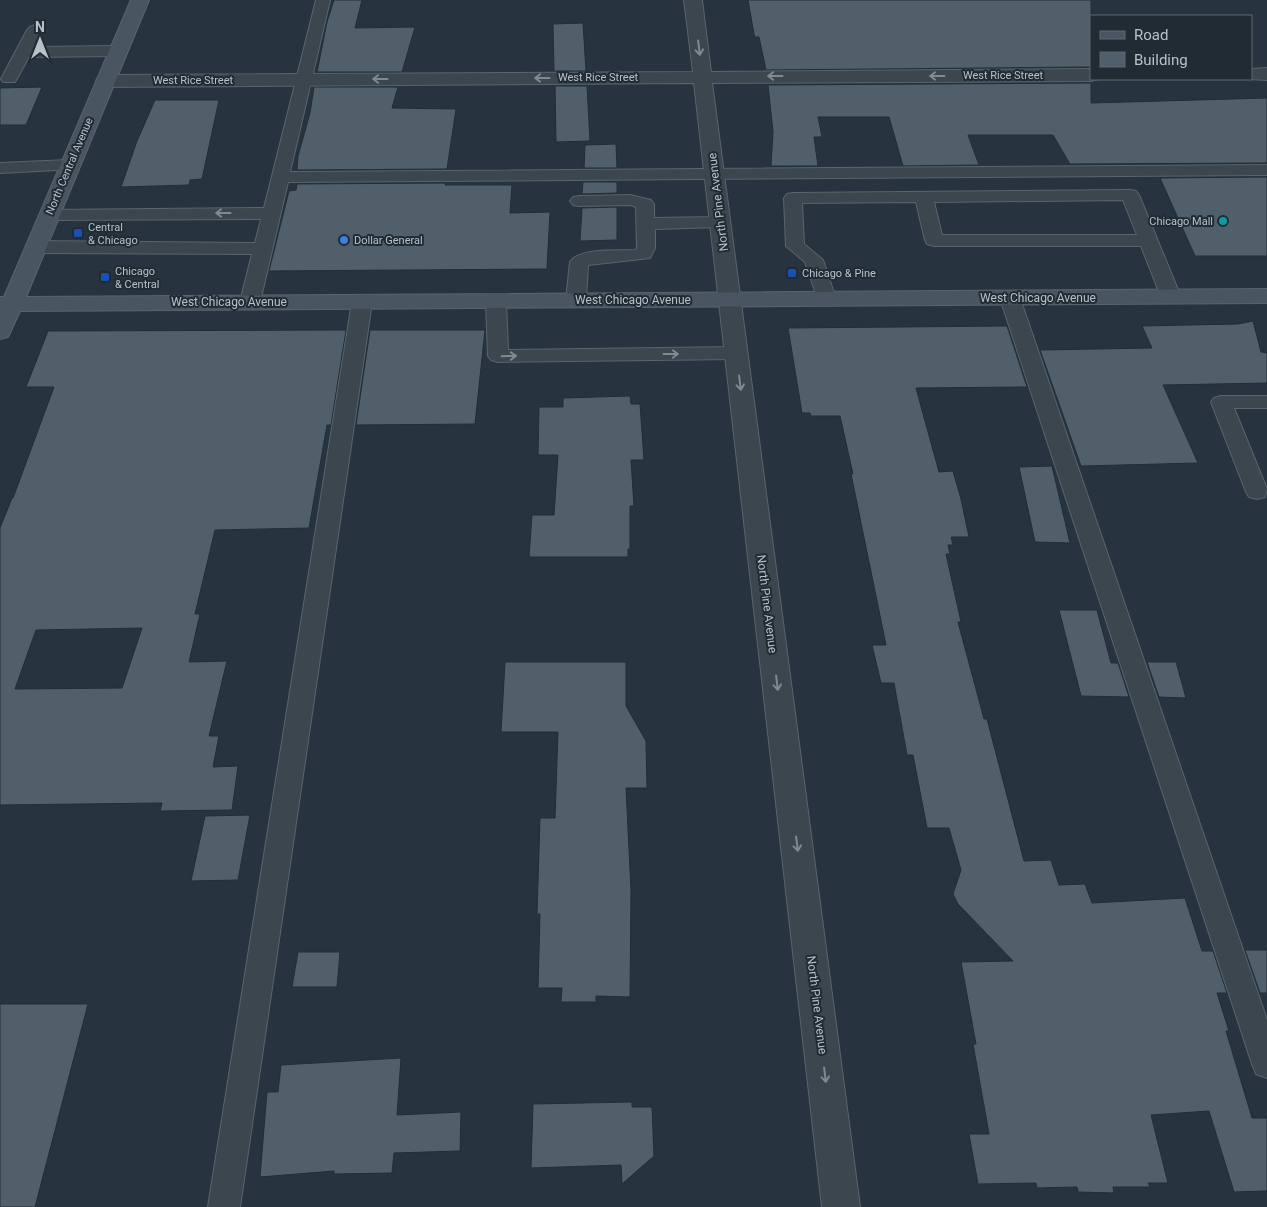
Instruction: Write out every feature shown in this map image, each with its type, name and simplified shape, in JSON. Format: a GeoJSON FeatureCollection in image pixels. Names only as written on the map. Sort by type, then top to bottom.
{"type":"FeatureCollection","features":[{"type":"Feature","properties":{"kind":"main road","name":"North Central Avenue"},"geometry":{"type":"LineString","coordinates":[[0,332],[6,304],[35,247],[140,0]]}},
{"type":"Feature","properties":{"kind":"main road","name":"West Chicago Avenue"},"geometry":{"type":"LineString","coordinates":[[6,304],[1267,296]]}},
{"type":"Feature","properties":{"kind":"street","name":"North Pine Avenue"},"geometry":{"type":"LineString","coordinates":[[693,0],[841,1207]]}},
{"type":"Feature","properties":{"kind":"street"},"geometry":{"type":"LineString","coordinates":[[1252,74],[1267,74]]}},
{"type":"Feature","properties":{"kind":"street","name":"West Rice Street"},"geometry":{"type":"LineString","coordinates":[[105,81],[1090,75]]}},
{"type":"Feature","properties":{"kind":"lane"},"geometry":{"type":"LineString","coordinates":[[250,302],[323,0]]}},
{"type":"Feature","properties":{"kind":"lane"},"geometry":{"type":"LineString","coordinates":[[8,79],[34,30]]}},
{"type":"Feature","properties":{"kind":"lane"},"geometry":{"type":"LineString","coordinates":[[23,52],[118,51]]}},
{"type":"Feature","properties":{"kind":"lane"},"geometry":{"type":"LineString","coordinates":[[0,168],[69,165]]}},
{"type":"Feature","properties":{"kind":"lane"},"geometry":{"type":"LineString","coordinates":[[280,177],[1267,170]]}},
{"type":"Feature","properties":{"kind":"lane"},"geometry":{"type":"LineString","coordinates":[[826,299],[814,260],[795,246],[794,198],[1130,195],[1171,297]]}},
{"type":"Feature","properties":{"kind":"lane"},"geometry":{"type":"LineString","coordinates":[[924,196],[934,240],[1148,241]]}},
{"type":"Feature","properties":{"kind":"lane"},"geometry":{"type":"LineString","coordinates":[[576,300],[579,262],[586,258],[643,254],[646,248],[645,204],[630,200],[579,201]]}},
{"type":"Feature","properties":{"kind":"lane"},"geometry":{"type":"LineString","coordinates":[[48,215],[272,213]]}},
{"type":"Feature","properties":{"kind":"lane"},"geometry":{"type":"LineString","coordinates":[[646,224],[720,222]]}},
{"type":"Feature","properties":{"kind":"lane"},"geometry":{"type":"LineString","coordinates":[[35,247],[263,249]]}},
{"type":"Feature","properties":{"kind":"lane"},"geometry":{"type":"LineString","coordinates":[[1010,298],[1267,1064]]}},
{"type":"Feature","properties":{"kind":"lane"},"geometry":{"type":"LineString","coordinates":[[496,301],[498,356],[736,353]]}},
{"type":"Feature","properties":{"kind":"lane"},"geometry":{"type":"LineString","coordinates":[[224,1207],[362,302]]}},
{"type":"Feature","properties":{"kind":"lane"},"geometry":{"type":"LineString","coordinates":[[1257,492],[1221,402],[1267,402]]}},
{"type":"Feature","properties":{"kind":"building"},"geometry":{"type":"Polygon","coordinates":[[[334,0],[362,0],[355,28],[415,27],[402,72],[317,72],[327,22],[334,0]]]}},
{"type":"Feature","properties":{"kind":"building"},"geometry":{"type":"Polygon","coordinates":[[[748,0],[1091,0],[1090,67],[766,70],[759,37],[755,37],[748,0]]]}},
{"type":"Feature","properties":{"kind":"building"},"geometry":{"type":"Polygon","coordinates":[[[583,23],[586,71],[554,71],[553,24],[583,23]]]}},
{"type":"Feature","properties":{"kind":"building"},"geometry":{"type":"Polygon","coordinates":[[[1091,83],[1091,103],[1267,98],[1267,163],[1070,164],[1053,135],[968,135],[979,165],[903,166],[889,117],[818,117],[822,137],[814,137],[818,166],[771,166],[773,132],[768,85],[1091,83]]]}},
{"type":"Feature","properties":{"kind":"building"},"geometry":{"type":"Polygon","coordinates":[[[555,86],[587,86],[590,141],[556,142],[555,86]]]}},
{"type":"Feature","properties":{"kind":"building"},"geometry":{"type":"Polygon","coordinates":[[[42,87],[26,125],[0,125],[0,88],[42,87]]]}},
{"type":"Feature","properties":{"kind":"building"},"geometry":{"type":"Polygon","coordinates":[[[314,87],[398,87],[392,108],[456,109],[447,169],[297,170],[298,156],[310,113],[314,87]]]}},
{"type":"Feature","properties":{"kind":"building"},"geometry":{"type":"Polygon","coordinates":[[[155,100],[219,100],[202,179],[190,180],[189,185],[121,187],[137,141],[155,100]]]}},
{"type":"Feature","properties":{"kind":"building"},"geometry":{"type":"Polygon","coordinates":[[[616,144],[617,168],[584,168],[585,145],[616,144]]]}},
{"type":"Feature","properties":{"kind":"building","name":"Chicago Mall"},"geometry":{"type":"Polygon","coordinates":[[[1267,177],[1267,256],[1195,256],[1160,178],[1267,177]]]}},
{"type":"Feature","properties":{"kind":"building"},"geometry":{"type":"Polygon","coordinates":[[[583,182],[617,182],[617,193],[582,194],[583,182]]]}},
{"type":"Feature","properties":{"kind":"building"},"geometry":{"type":"Polygon","coordinates":[[[446,183],[445,185],[512,185],[510,213],[550,212],[547,269],[269,271],[289,191],[296,190],[297,184],[446,183]]]}},
{"type":"Feature","properties":{"kind":"building"},"geometry":{"type":"Polygon","coordinates":[[[617,207],[617,240],[580,241],[582,208],[617,207]]]}},
{"type":"Feature","properties":{"kind":"building"},"geometry":{"type":"Polygon","coordinates":[[[1253,321],[1261,352],[1267,353],[1267,383],[1163,385],[1198,463],[1081,466],[1040,350],[1152,348],[1142,326],[1238,324],[1253,321]]]}},
{"type":"Feature","properties":{"kind":"building"},"geometry":{"type":"Polygon","coordinates":[[[1007,326],[1027,387],[916,388],[939,472],[953,471],[961,499],[969,537],[951,537],[953,545],[948,545],[950,554],[946,554],[961,622],[958,622],[984,719],[987,719],[1024,861],[1051,860],[1059,885],[1085,884],[1092,903],[1185,898],[1202,951],[1213,951],[1227,993],[1217,993],[1229,1031],[1226,1031],[1252,1118],[1267,1118],[1267,1191],[1234,1192],[1209,1111],[1151,1115],[1168,1183],[1148,1183],[1150,1187],[1113,1187],[1114,1193],[1078,1192],[1077,1187],[1037,1188],[1036,1183],[978,1184],[969,1134],[989,1134],[973,1044],[976,1044],[961,962],[1013,961],[958,904],[953,894],[961,870],[949,828],[927,828],[913,755],[907,755],[894,683],[881,683],[872,645],[886,645],[840,416],[811,416],[810,413],[802,413],[788,328],[1007,326]]]}},
{"type":"Feature","properties":{"kind":"building"},"geometry":{"type":"Polygon","coordinates":[[[346,330],[331,425],[327,425],[309,528],[215,530],[195,614],[200,614],[189,662],[227,661],[209,736],[219,736],[213,767],[238,766],[232,810],[160,811],[162,803],[0,805],[0,528],[54,387],[26,387],[48,331],[346,330]],[[142,628],[36,630],[15,689],[122,688],[142,628]]]}},
{"type":"Feature","properties":{"kind":"building"},"geometry":{"type":"Polygon","coordinates":[[[370,330],[485,330],[475,424],[356,425],[370,330]]]}},
{"type":"Feature","properties":{"kind":"building"},"geometry":{"type":"Polygon","coordinates":[[[630,396],[631,404],[640,404],[644,460],[631,460],[634,506],[630,506],[630,549],[628,549],[628,557],[529,557],[532,515],[554,515],[558,455],[538,455],[539,407],[563,407],[563,398],[630,396]]]}},
{"type":"Feature","properties":{"kind":"building"},"geometry":{"type":"Polygon","coordinates":[[[1052,466],[1070,543],[1035,542],[1019,467],[1052,466]]]}},
{"type":"Feature","properties":{"kind":"building"},"geometry":{"type":"Polygon","coordinates":[[[1059,610],[1097,610],[1111,663],[1118,663],[1129,697],[1081,696],[1059,610]]]}},
{"type":"Feature","properties":{"kind":"building"},"geometry":{"type":"Polygon","coordinates":[[[505,662],[626,662],[626,706],[646,741],[647,788],[626,788],[631,890],[630,997],[596,996],[596,1002],[561,1002],[562,988],[538,988],[540,914],[537,914],[540,818],[555,818],[558,732],[501,732],[505,662]]]}},
{"type":"Feature","properties":{"kind":"building"},"geometry":{"type":"Polygon","coordinates":[[[1147,662],[1176,662],[1186,698],[1159,697],[1147,662]]]}},
{"type":"Feature","properties":{"kind":"building"},"geometry":{"type":"Polygon","coordinates":[[[250,815],[238,880],[191,881],[205,816],[250,815]]]}},
{"type":"Feature","properties":{"kind":"building"},"geometry":{"type":"Polygon","coordinates":[[[1245,950],[1267,950],[1267,993],[1260,993],[1245,950]]]}},
{"type":"Feature","properties":{"kind":"building"},"geometry":{"type":"Polygon","coordinates":[[[298,952],[340,952],[337,987],[292,987],[298,952]]]}},
{"type":"Feature","properties":{"kind":"building"},"geometry":{"type":"Polygon","coordinates":[[[0,1004],[88,1004],[35,1207],[0,1207],[0,1004]]]}},
{"type":"Feature","properties":{"kind":"building"},"geometry":{"type":"Polygon","coordinates":[[[401,1058],[397,1115],[461,1112],[460,1151],[394,1153],[392,1173],[334,1174],[334,1171],[260,1177],[267,1092],[278,1092],[281,1065],[401,1058]]]}},
{"type":"Feature","properties":{"kind":"building"},"geometry":{"type":"Polygon","coordinates":[[[632,1102],[632,1107],[652,1107],[654,1156],[622,1184],[621,1165],[531,1168],[533,1104],[632,1102]]]}},
{"type":"Feature","properties":{"kind":"place","name":"Chicago Mall"},"geometry":{"type":"Point","coordinates":[1223,221]}},
{"type":"Feature","properties":{"kind":"place","name":"Central & Chicago"},"geometry":{"type":"Point","coordinates":[78,233]}},
{"type":"Feature","properties":{"kind":"place","name":"Dollar General"},"geometry":{"type":"Point","coordinates":[344,240]}},
{"type":"Feature","properties":{"kind":"place","name":"Chicago & Pine"},"geometry":{"type":"Point","coordinates":[792,273]}},
{"type":"Feature","properties":{"kind":"place","name":"Chicago & Central"},"geometry":{"type":"Point","coordinates":[105,277]}}]}
